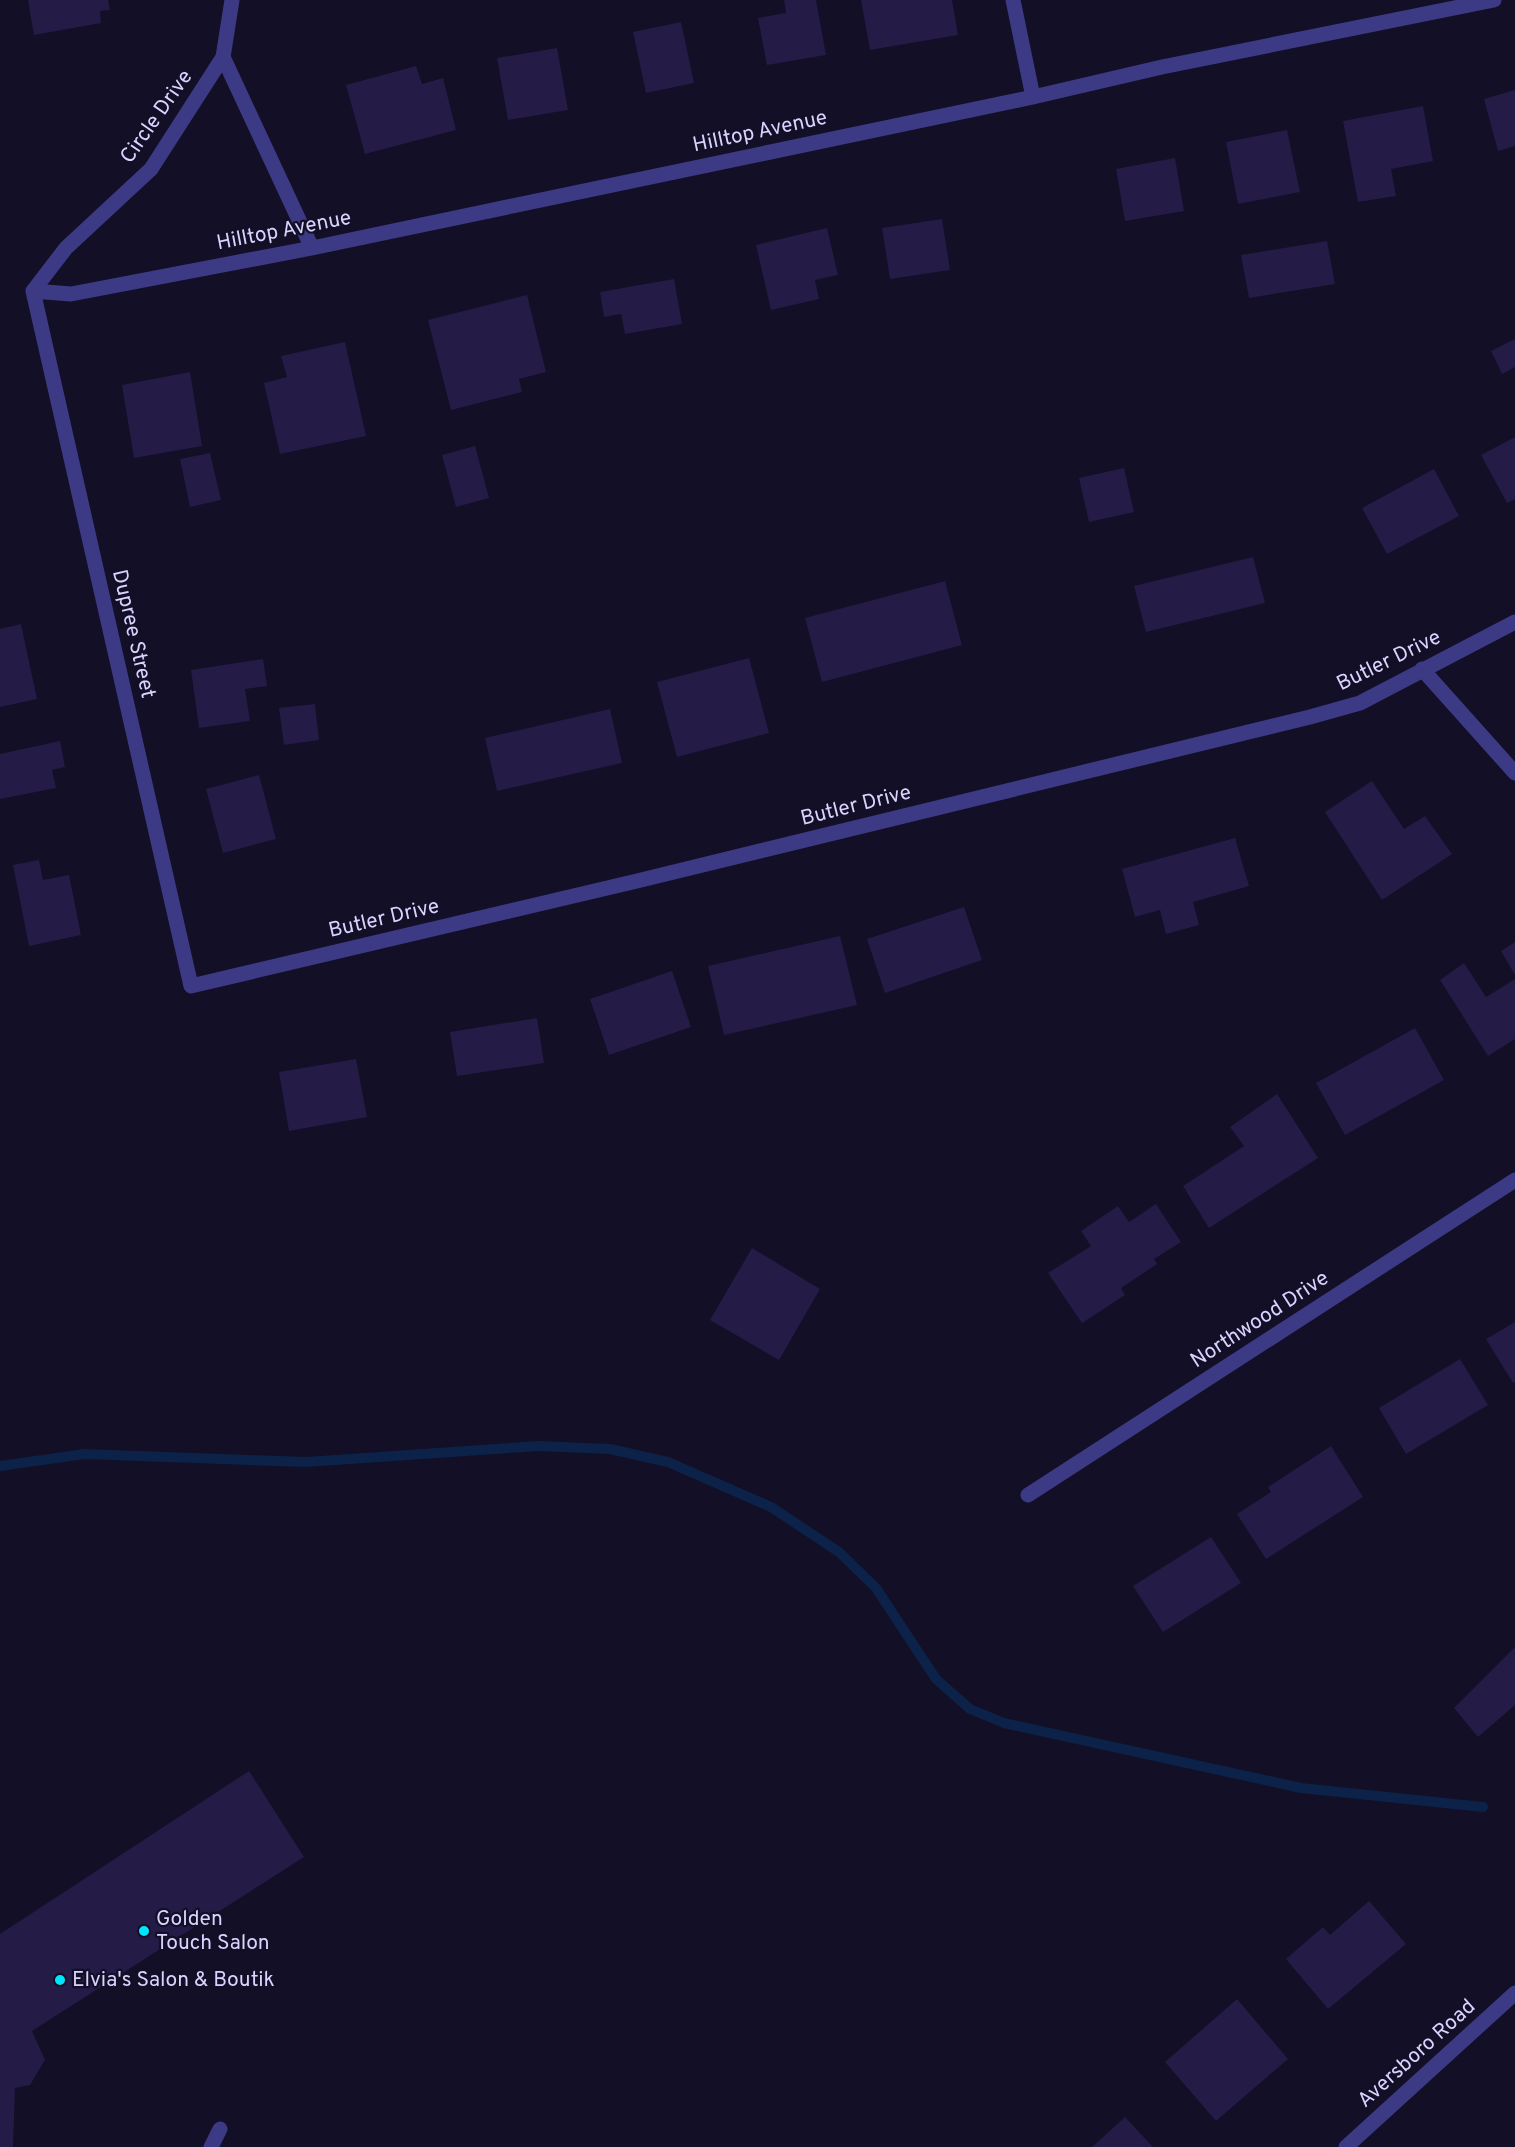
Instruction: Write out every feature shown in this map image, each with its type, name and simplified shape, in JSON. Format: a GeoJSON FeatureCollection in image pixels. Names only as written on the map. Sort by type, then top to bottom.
{"type":"FeatureCollection","features":[{"type":"Feature","properties":{"kind":"street","name":"Circle Drive"},"geometry":{"type":"LineString","coordinates":[[33,291],[66,248],[151,169],[223,57],[232,0]]}},
{"type":"Feature","properties":{"kind":"street"},"geometry":{"type":"LineString","coordinates":[[1013,0],[1033,97]]}},
{"type":"Feature","properties":{"kind":"street","name":"Hilltop Avenue"},"geometry":{"type":"LineString","coordinates":[[33,291],[71,294],[312,248],[1033,97],[1162,67],[1494,0]]}},
{"type":"Feature","properties":{"kind":"street"},"geometry":{"type":"LineString","coordinates":[[223,57],[312,248]]}},
{"type":"Feature","properties":{"kind":"street","name":"Dupree Street"},"geometry":{"type":"LineString","coordinates":[[33,291],[191,986]]}},
{"type":"Feature","properties":{"kind":"street","name":"Butler Drive"},"geometry":{"type":"LineString","coordinates":[[191,986],[1310,717],[1360,703],[1515,622]]}},
{"type":"Feature","properties":{"kind":"street"},"geometry":{"type":"LineString","coordinates":[[1422,669],[1515,773]]}},
{"type":"Feature","properties":{"kind":"street","name":"Northwood Drive"},"geometry":{"type":"LineString","coordinates":[[1028,1495],[1515,1180]]}},
{"type":"Feature","properties":{"kind":"street","name":"Aversboro Road"},"geometry":{"type":"LineString","coordinates":[[1346,2147],[1515,1993]]}},
{"type":"Feature","properties":{"kind":"street"},"geometry":{"type":"LineString","coordinates":[[211,2147],[220,2129]]}},
{"type":"Feature","properties":{"kind":"building"},"geometry":{"type":"Polygon","coordinates":[[[28,0],[108,0],[110,10],[100,11],[101,23],[34,35],[28,0]]]}},
{"type":"Feature","properties":{"kind":"building"},"geometry":{"type":"Polygon","coordinates":[[[784,0],[816,0],[826,55],[767,65],[758,18],[786,13],[784,0]]]}},
{"type":"Feature","properties":{"kind":"building"},"geometry":{"type":"Polygon","coordinates":[[[861,0],[952,0],[958,35],[870,50],[861,0]]]}},
{"type":"Feature","properties":{"kind":"building"},"geometry":{"type":"Polygon","coordinates":[[[681,22],[694,83],[646,93],[633,32],[681,22]]]}},
{"type":"Feature","properties":{"kind":"building"},"geometry":{"type":"Polygon","coordinates":[[[557,48],[568,110],[508,120],[497,58],[557,48]]]}},
{"type":"Feature","properties":{"kind":"building"},"geometry":{"type":"Polygon","coordinates":[[[416,66],[422,84],[443,78],[456,130],[365,154],[346,85],[416,66]]]}},
{"type":"Feature","properties":{"kind":"building"},"geometry":{"type":"Polygon","coordinates":[[[1515,90],[1515,146],[1498,151],[1484,99],[1515,90]]]}},
{"type":"Feature","properties":{"kind":"building"},"geometry":{"type":"Polygon","coordinates":[[[1423,106],[1433,161],[1391,169],[1396,196],[1358,202],[1343,121],[1423,106]]]}},
{"type":"Feature","properties":{"kind":"building"},"geometry":{"type":"Polygon","coordinates":[[[1287,130],[1300,192],[1238,204],[1226,142],[1287,130]]]}},
{"type":"Feature","properties":{"kind":"building"},"geometry":{"type":"Polygon","coordinates":[[[1175,158],[1184,211],[1125,221],[1116,169],[1175,158]]]}},
{"type":"Feature","properties":{"kind":"building"},"geometry":{"type":"Polygon","coordinates":[[[942,219],[950,270],[890,279],[882,228],[942,219]]]}},
{"type":"Feature","properties":{"kind":"building"},"geometry":{"type":"Polygon","coordinates":[[[827,228],[838,275],[815,280],[819,299],[771,310],[756,245],[827,228]]]}},
{"type":"Feature","properties":{"kind":"building"},"geometry":{"type":"Polygon","coordinates":[[[1327,241],[1335,284],[1249,298],[1241,255],[1327,241]]]}},
{"type":"Feature","properties":{"kind":"building"},"geometry":{"type":"Polygon","coordinates":[[[674,279],[682,324],[625,334],[621,314],[604,317],[600,292],[674,279]]]}},
{"type":"Feature","properties":{"kind":"building"},"geometry":{"type":"Polygon","coordinates":[[[527,295],[546,372],[519,379],[522,392],[451,410],[428,320],[527,295]]]}},
{"type":"Feature","properties":{"kind":"building"},"geometry":{"type":"Polygon","coordinates":[[[1515,339],[1515,367],[1502,374],[1491,351],[1515,339]]]}},
{"type":"Feature","properties":{"kind":"building"},"geometry":{"type":"Polygon","coordinates":[[[345,342],[366,436],[280,454],[264,383],[287,377],[281,356],[345,342]]]}},
{"type":"Feature","properties":{"kind":"building"},"geometry":{"type":"Polygon","coordinates":[[[190,372],[202,446],[134,458],[122,385],[190,372]]]}},
{"type":"Feature","properties":{"kind":"building"},"geometry":{"type":"Polygon","coordinates":[[[1515,437],[1515,499],[1507,503],[1481,455],[1515,437]]]}},
{"type":"Feature","properties":{"kind":"building"},"geometry":{"type":"Polygon","coordinates":[[[475,446],[489,498],[456,507],[442,455],[475,446]]]}},
{"type":"Feature","properties":{"kind":"building"},"geometry":{"type":"Polygon","coordinates":[[[210,453],[221,500],[190,507],[180,459],[210,453]]]}},
{"type":"Feature","properties":{"kind":"building"},"geometry":{"type":"Polygon","coordinates":[[[1124,468],[1134,512],[1089,522],[1079,478],[1124,468]]]}},
{"type":"Feature","properties":{"kind":"building"},"geometry":{"type":"Polygon","coordinates":[[[1434,469],[1459,516],[1387,554],[1362,508],[1434,469]]]}},
{"type":"Feature","properties":{"kind":"building"},"geometry":{"type":"Polygon","coordinates":[[[1253,557],[1265,603],[1146,632],[1134,586],[1253,557]]]}},
{"type":"Feature","properties":{"kind":"building"},"geometry":{"type":"Polygon","coordinates":[[[945,581],[962,645],[822,682],[805,618],[945,581]]]}},
{"type":"Feature","properties":{"kind":"building"},"geometry":{"type":"Polygon","coordinates":[[[21,624],[37,699],[0,707],[0,629],[21,624]]]}},
{"type":"Feature","properties":{"kind":"building"},"geometry":{"type":"Polygon","coordinates":[[[749,658],[769,733],[677,757],[657,682],[749,658]]]}},
{"type":"Feature","properties":{"kind":"building"},"geometry":{"type":"Polygon","coordinates":[[[263,659],[267,686],[245,689],[250,721],[199,728],[191,670],[263,659]]]}},
{"type":"Feature","properties":{"kind":"building"},"geometry":{"type":"Polygon","coordinates":[[[315,704],[319,740],[284,745],[279,708],[315,704]]]}},
{"type":"Feature","properties":{"kind":"building"},"geometry":{"type":"Polygon","coordinates":[[[610,709],[622,763],[497,791],[485,738],[610,709]]]}},
{"type":"Feature","properties":{"kind":"building"},"geometry":{"type":"Polygon","coordinates":[[[60,741],[65,767],[52,770],[56,788],[0,799],[0,754],[60,741]]]}},
{"type":"Feature","properties":{"kind":"building"},"geometry":{"type":"Polygon","coordinates":[[[259,775],[276,839],[223,853],[206,789],[259,775]]]}},
{"type":"Feature","properties":{"kind":"building"},"geometry":{"type":"Polygon","coordinates":[[[1372,781],[1404,829],[1425,816],[1452,854],[1382,900],[1325,812],[1372,781]]]}},
{"type":"Feature","properties":{"kind":"building"},"geometry":{"type":"Polygon","coordinates":[[[1235,838],[1249,886],[1193,902],[1199,925],[1166,934],[1160,910],[1135,917],[1122,869],[1235,838]]]}},
{"type":"Feature","properties":{"kind":"building"},"geometry":{"type":"Polygon","coordinates":[[[39,860],[43,880],[69,875],[81,935],[29,946],[13,865],[39,860]]]}},
{"type":"Feature","properties":{"kind":"building"},"geometry":{"type":"Polygon","coordinates":[[[964,907],[982,960],[885,993],[867,939],[964,907]]]}},
{"type":"Feature","properties":{"kind":"building"},"geometry":{"type":"Polygon","coordinates":[[[840,936],[857,1005],[724,1035],[708,966],[840,936]]]}},
{"type":"Feature","properties":{"kind":"building"},"geometry":{"type":"Polygon","coordinates":[[[1515,942],[1515,975],[1501,951],[1515,942]]]}},
{"type":"Feature","properties":{"kind":"building"},"geometry":{"type":"Polygon","coordinates":[[[1464,963],[1486,997],[1515,979],[1515,1039],[1488,1056],[1440,980],[1464,963]]]}},
{"type":"Feature","properties":{"kind":"building"},"geometry":{"type":"Polygon","coordinates":[[[672,971],[691,1027],[609,1055],[590,999],[672,971]]]}},
{"type":"Feature","properties":{"kind":"building"},"geometry":{"type":"Polygon","coordinates":[[[537,1018],[544,1063],[457,1076],[450,1032],[537,1018]]]}},
{"type":"Feature","properties":{"kind":"building"},"geometry":{"type":"Polygon","coordinates":[[[1415,1028],[1444,1080],[1345,1135],[1316,1083],[1415,1028]]]}},
{"type":"Feature","properties":{"kind":"building"},"geometry":{"type":"Polygon","coordinates":[[[356,1059],[367,1117],[289,1131],[279,1072],[356,1059]]]}},
{"type":"Feature","properties":{"kind":"building"},"geometry":{"type":"Polygon","coordinates":[[[1277,1094],[1318,1158],[1209,1228],[1183,1186],[1244,1146],[1230,1127],[1277,1094]]]}},
{"type":"Feature","properties":{"kind":"building"},"geometry":{"type":"Polygon","coordinates":[[[1156,1204],[1181,1242],[1154,1259],[1157,1264],[1121,1288],[1125,1295],[1082,1323],[1048,1273],[1091,1246],[1081,1231],[1118,1206],[1129,1222],[1156,1204]]]}},
{"type":"Feature","properties":{"kind":"building"},"geometry":{"type":"Polygon","coordinates":[[[752,1248],[820,1289],[779,1360],[710,1320],[752,1248]]]}},
{"type":"Feature","properties":{"kind":"building"},"geometry":{"type":"Polygon","coordinates":[[[1515,1322],[1515,1382],[1513,1383],[1486,1339],[1515,1322]]]}},
{"type":"Feature","properties":{"kind":"building"},"geometry":{"type":"Polygon","coordinates":[[[1460,1359],[1488,1405],[1406,1454],[1379,1408],[1460,1359]]]}},
{"type":"Feature","properties":{"kind":"building"},"geometry":{"type":"Polygon","coordinates":[[[1331,1446],[1363,1497],[1266,1559],[1237,1514],[1271,1492],[1268,1487],[1331,1446]]]}},
{"type":"Feature","properties":{"kind":"building"},"geometry":{"type":"Polygon","coordinates":[[[1211,1537],[1241,1583],[1163,1632],[1133,1586],[1211,1537]]]}},
{"type":"Feature","properties":{"kind":"building"},"geometry":{"type":"Polygon","coordinates":[[[1515,1647],[1515,1705],[1478,1737],[1454,1708],[1515,1647]]]}},
{"type":"Feature","properties":{"kind":"building"},"geometry":{"type":"Polygon","coordinates":[[[249,1771],[304,1857],[32,2031],[45,2060],[30,2085],[15,2088],[13,2147],[0,2147],[0,1934],[249,1771]]]}},
{"type":"Feature","properties":{"kind":"building"},"geometry":{"type":"Polygon","coordinates":[[[1369,1901],[1406,1944],[1328,2009],[1286,1959],[1323,1927],[1330,1935],[1369,1901]]]}},
{"type":"Feature","properties":{"kind":"building"},"geometry":{"type":"Polygon","coordinates":[[[1237,1999],[1288,2059],[1216,2121],[1165,2062],[1237,1999]]]}},
{"type":"Feature","properties":{"kind":"building"},"geometry":{"type":"Polygon","coordinates":[[[1125,2117],[1153,2147],[1092,2147],[1125,2117]]]}},
{"type":"Feature","properties":{"kind":"waterway"},"geometry":{"type":"LineString","coordinates":[[0,1466],[84,1454],[306,1462],[538,1446],[610,1449],[668,1462],[771,1507],[839,1552],[876,1588],[936,1679],[970,1709],[1004,1723],[1301,1788],[1483,1807]]}},
{"type":"Feature","properties":{"kind":"place","name":"Golden Touch Salon"},"geometry":{"type":"Point","coordinates":[144,1931]}},
{"type":"Feature","properties":{"kind":"place","name":"Elvia's Salon & Boutik"},"geometry":{"type":"Point","coordinates":[60,1980]}}]}
